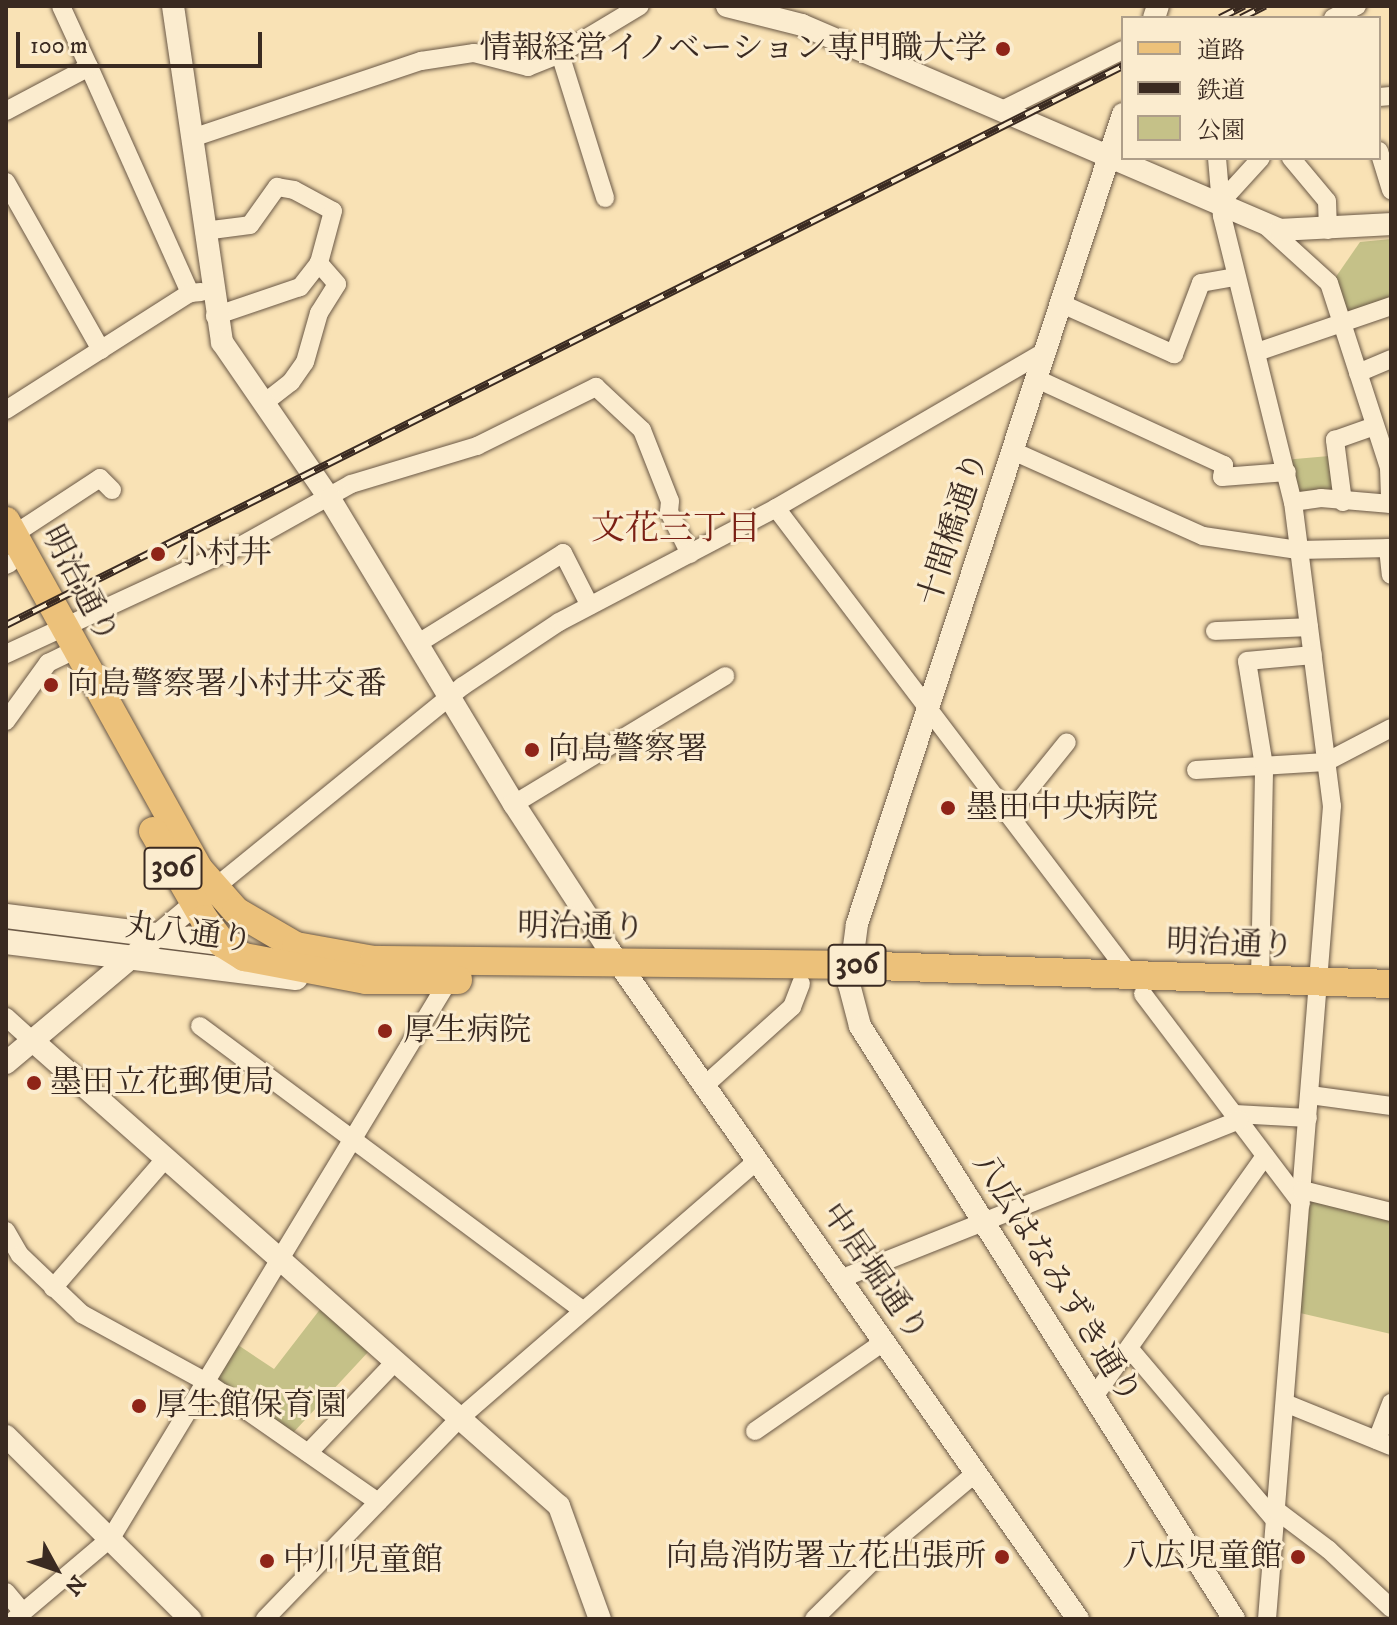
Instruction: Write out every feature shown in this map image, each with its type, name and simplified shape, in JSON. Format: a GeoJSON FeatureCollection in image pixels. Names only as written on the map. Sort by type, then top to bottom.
{"type":"FeatureCollection","features":[{"type":"Feature","properties":{"kind":"main road","name":"明治通り"},"geometry":{"type":"LineString","coordinates":[[8,548],[185,849],[223,944],[255,961],[366,980],[449,980],[626,972],[849,974],[1319,990],[1391,984]]}},
{"type":"Feature","properties":{"kind":"main road","name":"明治通り"},"geometry":{"type":"LineString","coordinates":[[204,897],[253,924],[323,954],[374,960],[801,984],[849,974]]}},
{"type":"Feature","properties":{"kind":"main road","name":"丸八通り"},"geometry":{"type":"LineString","coordinates":[[6,916],[160,938],[323,954]]}},
{"type":"Feature","properties":{"kind":"main road","name":"丸八通り"},"geometry":{"type":"LineString","coordinates":[[6,942],[131,960],[366,980]]}},
{"type":"Feature","properties":{"kind":"main road","name":"明治通り"},"geometry":{"type":"LineString","coordinates":[[1137,985],[1260,980],[1391,1001]]}},
{"type":"Feature","properties":{"kind":"street"},"geometry":{"type":"LineString","coordinates":[[6,410],[201,292],[61,6]]}},
{"type":"Feature","properties":{"kind":"street","name":"中居堀通り"},"geometry":{"type":"LineString","coordinates":[[173,6],[204,231],[201,292],[215,316],[222,342],[330,499],[514,804],[703,1087],[1078,1619]]}},
{"type":"Feature","properties":{"kind":"street"},"geometry":{"type":"LineString","coordinates":[[192,138],[421,61],[474,53],[528,67],[560,54],[640,6]]}},
{"type":"Feature","properties":{"kind":"street"},"geometry":{"type":"LineString","coordinates":[[727,6],[802,25],[1265,224],[1289,231],[1391,224]]}},
{"type":"Feature","properties":{"kind":"street"},"geometry":{"type":"LineString","coordinates":[[1337,16],[1359,6]]}},
{"type":"Feature","properties":{"kind":"street"},"geometry":{"type":"LineString","coordinates":[[1002,110],[1121,51]]}},
{"type":"Feature","properties":{"kind":"street"},"geometry":{"type":"LineString","coordinates":[[560,54],[605,198]]}},
{"type":"Feature","properties":{"kind":"street"},"geometry":{"type":"LineString","coordinates":[[6,111],[89,67]]}},
{"type":"Feature","properties":{"kind":"street","name":"十間橋通り"},"geometry":{"type":"LineString","coordinates":[[849,974],[857,924],[1121,121]]}},
{"type":"Feature","properties":{"kind":"street"},"geometry":{"type":"LineString","coordinates":[[1381,158],[1391,190]]}},
{"type":"Feature","properties":{"kind":"street"},"geometry":{"type":"LineString","coordinates":[[1217,160],[1219,204],[1293,502],[1326,762],[1331,848],[1267,1619]]}},
{"type":"Feature","properties":{"kind":"street"},"geometry":{"type":"LineString","coordinates":[[1219,204],[1259,160]]}},
{"type":"Feature","properties":{"kind":"street"},"geometry":{"type":"LineString","coordinates":[[1293,160],[1327,201],[1328,230]]}},
{"type":"Feature","properties":{"kind":"street"},"geometry":{"type":"LineString","coordinates":[[6,182],[101,350]]}},
{"type":"Feature","properties":{"kind":"street"},"geometry":{"type":"LineString","coordinates":[[204,231],[250,225],[277,187],[294,190],[333,211],[319,263],[300,287],[215,316]]}},
{"type":"Feature","properties":{"kind":"street"},"geometry":{"type":"LineString","coordinates":[[1265,224],[1329,283],[1389,468],[1390,504],[1293,502]]}},
{"type":"Feature","properties":{"kind":"street"},"geometry":{"type":"LineString","coordinates":[[264,403],[291,382],[305,362],[319,313],[337,284],[319,263]]}},
{"type":"Feature","properties":{"kind":"street"},"geometry":{"type":"LineString","coordinates":[[1062,304],[1174,354],[1201,283],[1236,277]]}},
{"type":"Feature","properties":{"kind":"street"},"geometry":{"type":"LineString","coordinates":[[1257,352],[1391,307]]}},
{"type":"Feature","properties":{"kind":"street"},"geometry":{"type":"LineString","coordinates":[[6,1063],[160,938],[204,897],[450,698],[590,606],[776,508],[1047,350]]}},
{"type":"Feature","properties":{"kind":"street"},"geometry":{"type":"LineString","coordinates":[[1358,373],[1391,359]]}},
{"type":"Feature","properties":{"kind":"street"},"geometry":{"type":"LineString","coordinates":[[1037,379],[1224,465],[1222,477],[1287,472]]}},
{"type":"Feature","properties":{"kind":"street"},"geometry":{"type":"LineString","coordinates":[[6,654],[61,642],[382,472],[477,446],[596,387],[642,430],[670,501],[669,512],[690,554]]}},
{"type":"Feature","properties":{"kind":"street"},"geometry":{"type":"LineString","coordinates":[[1343,502],[1335,440],[1375,426]]}},
{"type":"Feature","properties":{"kind":"street"},"geometry":{"type":"LineString","coordinates":[[1013,451],[1203,536],[1298,550],[1390,548],[1391,575]]}},
{"type":"Feature","properties":{"kind":"street"},"geometry":{"type":"LineString","coordinates":[[8,548],[100,478],[112,490]]}},
{"type":"Feature","properties":{"kind":"street"},"geometry":{"type":"LineString","coordinates":[[776,508],[1265,1156],[1301,1196],[1391,1212]]}},
{"type":"Feature","properties":{"kind":"street"},"geometry":{"type":"LineString","coordinates":[[417,644],[563,553],[590,606]]}},
{"type":"Feature","properties":{"kind":"street"},"geometry":{"type":"LineString","coordinates":[[1215,631],[1309,627]]}},
{"type":"Feature","properties":{"kind":"street"},"geometry":{"type":"LineString","coordinates":[[6,721],[61,642]]}},
{"type":"Feature","properties":{"kind":"street"},"geometry":{"type":"LineString","coordinates":[[1260,980],[1264,766],[1247,661],[1313,655]]}},
{"type":"Feature","properties":{"kind":"street"},"geometry":{"type":"LineString","coordinates":[[514,804],[725,676]]}},
{"type":"Feature","properties":{"kind":"street"},"geometry":{"type":"LineString","coordinates":[[1196,770],[1326,762],[1391,728]]}},
{"type":"Feature","properties":{"kind":"street"},"geometry":{"type":"LineString","coordinates":[[1009,814],[1067,742]]}},
{"type":"Feature","properties":{"kind":"street","name":"八広はなみずき通り"},"geometry":{"type":"LineString","coordinates":[[849,974],[860,1026],[1234,1619]]}},
{"type":"Feature","properties":{"kind":"street"},"geometry":{"type":"LineString","coordinates":[[6,1592],[19,1616],[111,1538],[449,980]]}},
{"type":"Feature","properties":{"kind":"street"},"geometry":{"type":"LineString","coordinates":[[703,1087],[792,1007],[801,984]]}},
{"type":"Feature","properties":{"kind":"street"},"geometry":{"type":"LineString","coordinates":[[6,1017],[559,1506],[598,1618]]}},
{"type":"Feature","properties":{"kind":"street"},"geometry":{"type":"LineString","coordinates":[[200,1026],[582,1310]]}},
{"type":"Feature","properties":{"kind":"street"},"geometry":{"type":"LineString","coordinates":[[1310,1095],[1391,1106]]}},
{"type":"Feature","properties":{"kind":"street"},"geometry":{"type":"LineString","coordinates":[[840,1279],[1237,1117],[1308,1118]]}},
{"type":"Feature","properties":{"kind":"street"},"geometry":{"type":"LineString","coordinates":[[1093,1398],[1265,1156]]}},
{"type":"Feature","properties":{"kind":"street"},"geometry":{"type":"LineString","coordinates":[[53,1288],[165,1159]]}},
{"type":"Feature","properties":{"kind":"street"},"geometry":{"type":"LineString","coordinates":[[265,1619],[460,1418],[756,1162]]}},
{"type":"Feature","properties":{"kind":"street"},"geometry":{"type":"LineString","coordinates":[[6,1231],[20,1255],[82,1314],[206,1382],[378,1502]]}},
{"type":"Feature","properties":{"kind":"street"},"geometry":{"type":"LineString","coordinates":[[755,1431],[882,1343]]}},
{"type":"Feature","properties":{"kind":"street"},"geometry":{"type":"LineString","coordinates":[[1129,1348],[1276,1515],[1329,1550],[1391,1608]]}},
{"type":"Feature","properties":{"kind":"street"},"geometry":{"type":"LineString","coordinates":[[308,1453],[395,1362]]}},
{"type":"Feature","properties":{"kind":"street"},"geometry":{"type":"LineString","coordinates":[[1285,1403],[1384,1443],[1391,1403]]}},
{"type":"Feature","properties":{"kind":"street"},"geometry":{"type":"LineString","coordinates":[[6,1436],[190,1619]]}},
{"type":"Feature","properties":{"kind":"street"},"geometry":{"type":"LineString","coordinates":[[814,1619],[884,1550],[977,1472]]}},
{"type":"Feature","properties":{"kind":"green space"},"geometry":{"type":"Polygon","coordinates":[[[1391,239],[1391,301],[1351,318],[1333,281],[1360,242],[1391,239]]]}},
{"type":"Feature","properties":{"kind":"green space"},"geometry":{"type":"Polygon","coordinates":[[[1329,456],[1332,489],[1295,492],[1292,459],[1329,456]]]}},
{"type":"Feature","properties":{"kind":"green space"},"geometry":{"type":"Polygon","coordinates":[[[1310,1200],[1391,1218],[1391,1334],[1300,1313],[1310,1200]]]}},
{"type":"Feature","properties":{"kind":"green space"},"geometry":{"type":"Polygon","coordinates":[[[321,1308],[370,1350],[291,1435],[219,1385],[216,1377],[235,1343],[274,1369],[321,1308]]]}},
{"type":"Feature","properties":{"kind":"railway"},"geometry":{"type":"LineString","coordinates":[[1224,16],[1244,6]]}},
{"type":"Feature","properties":{"kind":"railway"},"geometry":{"type":"LineString","coordinates":[[1245,16],[1265,6]]}},
{"type":"Feature","properties":{"kind":"railway"},"geometry":{"type":"LineString","coordinates":[[6,625],[1121,67]]}},
{"type":"Feature","properties":{"kind":"place","name":"情報経営イノベーション専門職大学"},"geometry":{"type":"Point","coordinates":[1003,49]}},
{"type":"Feature","properties":{"kind":"place","name":"小村井"},"geometry":{"type":"Point","coordinates":[158,554]}},
{"type":"Feature","properties":{"kind":"place","name":"向島警察署小村井交番"},"geometry":{"type":"Point","coordinates":[51,685]}},
{"type":"Feature","properties":{"kind":"place","name":"向島警察署"},"geometry":{"type":"Point","coordinates":[532,750]}},
{"type":"Feature","properties":{"kind":"place","name":"墨田中央病院"},"geometry":{"type":"Point","coordinates":[948,808]}},
{"type":"Feature","properties":{"kind":"place","name":"厚生病院"},"geometry":{"type":"Point","coordinates":[385,1031]}},
{"type":"Feature","properties":{"kind":"place","name":"墨田立花郵便局"},"geometry":{"type":"Point","coordinates":[34,1083]}},
{"type":"Feature","properties":{"kind":"place","name":"厚生館保育園"},"geometry":{"type":"Point","coordinates":[139,1406]}},
{"type":"Feature","properties":{"kind":"place","name":"向島消防署立花出張所"},"geometry":{"type":"Point","coordinates":[1002,1557]}},
{"type":"Feature","properties":{"kind":"place","name":"八広児童館"},"geometry":{"type":"Point","coordinates":[1298,1557]}},
{"type":"Feature","properties":{"kind":"place","name":"中川児童館"},"geometry":{"type":"Point","coordinates":[267,1561]}},
{"type":"Feature","properties":{"kind":"district","name":"文花三丁目"},"geometry":{"type":"Point","coordinates":[676,530]}}]}
